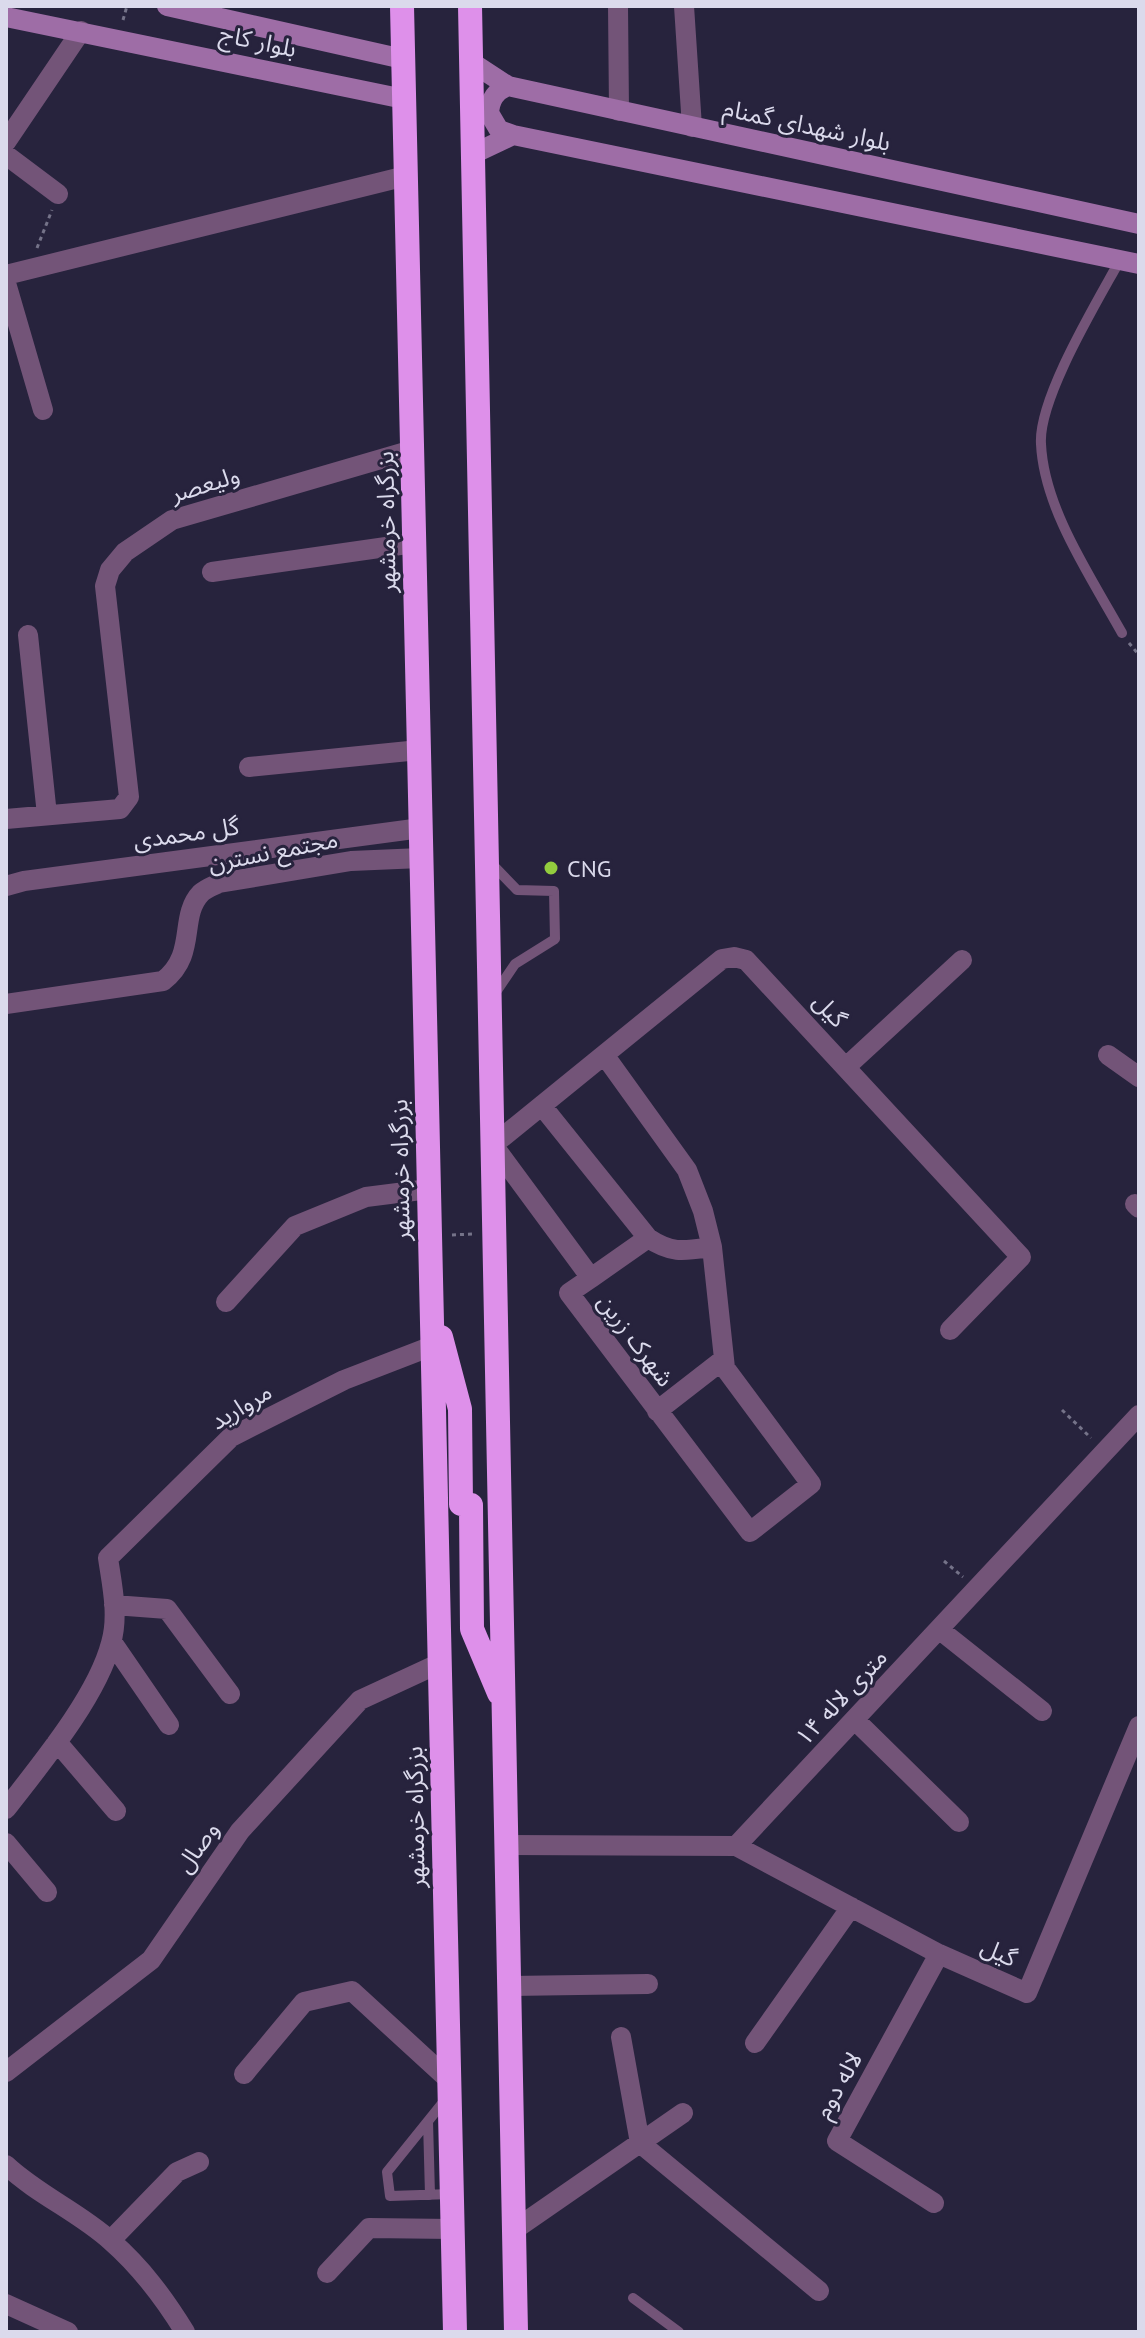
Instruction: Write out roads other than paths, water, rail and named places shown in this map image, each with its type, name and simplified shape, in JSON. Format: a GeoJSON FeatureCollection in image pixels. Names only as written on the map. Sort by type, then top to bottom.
{"type":"FeatureCollection","features":[{"type":"Feature","properties":{"kind":"highway","name":"بزرگراه خرمشهر"},"geometry":{"type":"LineString","coordinates":[[402,6],[449,2087],[441,2195],[452,2229],[455,2332]]}},
{"type":"Feature","properties":{"kind":"highway"},"geometry":{"type":"LineString","coordinates":[[470,6],[516,2332]]}},
{"type":"Feature","properties":{"kind":"highway"},"geometry":{"type":"LineString","coordinates":[[431,1303],[460,1409],[472,1629],[504,1703]]}},
{"type":"Feature","properties":{"kind":"highway"},"geometry":{"type":"LineString","coordinates":[[436,1503],[500,1505]]}},
{"type":"Feature","properties":{"kind":"main road","name":"بلوار کاج"},"geometry":{"type":"LineString","coordinates":[[167,6],[227,13],[403,59]]}},
{"type":"Feature","properties":{"kind":"main road","name":"بلوار کاج"},"geometry":{"type":"LineString","coordinates":[[6,17],[404,99]]}},
{"type":"Feature","properties":{"kind":"main road"},"geometry":{"type":"LineString","coordinates":[[342,85],[355,79],[361,66],[358,52],[352,47]]}},
{"type":"Feature","properties":{"kind":"main road","name":"بلوار شهدای گمنام"},"geometry":{"type":"LineString","coordinates":[[471,62],[508,86],[1139,224]]}},
{"type":"Feature","properties":{"kind":"main road"},"geometry":{"type":"LineString","coordinates":[[508,86],[492,98],[489,113],[499,130],[513,135],[1129,262]]}},
{"type":"Feature","properties":{"kind":"main road"},"geometry":{"type":"LineString","coordinates":[[473,154],[513,135]]}},
{"type":"Feature","properties":{"kind":"street"},"geometry":{"type":"LineString","coordinates":[[618,6],[619,111]]}},
{"type":"Feature","properties":{"kind":"street"},"geometry":{"type":"LineString","coordinates":[[684,6],[692,127]]}},
{"type":"Feature","properties":{"kind":"street"},"geometry":{"type":"LineString","coordinates":[[6,142],[81,31]]}},
{"type":"Feature","properties":{"kind":"street"},"geometry":{"type":"LineString","coordinates":[[6,155],[58,194]]}},
{"type":"Feature","properties":{"kind":"street"},"geometry":{"type":"LineString","coordinates":[[6,275],[406,176]]}},
{"type":"Feature","properties":{"kind":"street"},"geometry":{"type":"LineString","coordinates":[[6,283],[43,410]]}},
{"type":"Feature","properties":{"kind":"street","name":"ولیعصر"},"geometry":{"type":"LineString","coordinates":[[47,815],[120,809],[129,797],[105,586],[110,570],[125,552],[172,520],[412,450]]}},
{"type":"Feature","properties":{"kind":"street"},"geometry":{"type":"LineString","coordinates":[[212,572],[414,543]]}},
{"type":"Feature","properties":{"kind":"street"},"geometry":{"type":"LineString","coordinates":[[6,819],[47,815],[28,635]]}},
{"type":"Feature","properties":{"kind":"street"},"geometry":{"type":"LineString","coordinates":[[249,767],[419,750]]}},
{"type":"Feature","properties":{"kind":"street","name":"گل محمدی"},"geometry":{"type":"LineString","coordinates":[[6,886],[24,881],[421,828]]}},
{"type":"Feature","properties":{"kind":"street","name":"مجتمع نسترن"},"geometry":{"type":"LineString","coordinates":[[6,1004],[163,981],[175,972],[183,960],[193,906],[202,892],[219,883],[351,861],[421,858]]}},
{"type":"Feature","properties":{"kind":"street","name":"گیل"},"geometry":{"type":"LineString","coordinates":[[493,1145],[722,959],[734,957],[746,960],[1021,1257],[950,1330]]}},
{"type":"Feature","properties":{"kind":"street"},"geometry":{"type":"LineString","coordinates":[[846,1067],[962,960]]}},
{"type":"Feature","properties":{"kind":"street"},"geometry":{"type":"LineString","coordinates":[[1108,1055],[1139,1077]]}},
{"type":"Feature","properties":{"kind":"street"},"geometry":{"type":"LineString","coordinates":[[605,1056],[687,1170],[703,1211],[712,1247],[724,1359],[657,1411]]}},
{"type":"Feature","properties":{"kind":"street"},"geometry":{"type":"LineString","coordinates":[[542,1106],[648,1238],[664,1249],[684,1251],[712,1247]]}},
{"type":"Feature","properties":{"kind":"street","name":"شهرک زرین"},"geometry":{"type":"LineString","coordinates":[[493,1145],[591,1278],[569,1293],[750,1532],[811,1484],[731,1378],[724,1359]]}},
{"type":"Feature","properties":{"kind":"street"},"geometry":{"type":"LineString","coordinates":[[226,1302],[295,1226],[366,1197],[429,1189]]}},
{"type":"Feature","properties":{"kind":"street"},"geometry":{"type":"LineString","coordinates":[[591,1278],[648,1238]]}},
{"type":"Feature","properties":{"kind":"street","name":"مروارید"},"geometry":{"type":"LineString","coordinates":[[114,1605],[108,1558],[231,1437],[344,1380],[432,1346]]}},
{"type":"Feature","properties":{"kind":"street","name":"۱۴ متری لاله"},"geometry":{"type":"LineString","coordinates":[[736,1846],[1139,1415]]}},
{"type":"Feature","properties":{"kind":"street"},"geometry":{"type":"LineString","coordinates":[[6,1809],[57,1742],[96,1679],[112,1642],[114,1605],[167,1609],[230,1694]]}},
{"type":"Feature","properties":{"kind":"street"},"geometry":{"type":"LineString","coordinates":[[940,1630],[1042,1711]]}},
{"type":"Feature","properties":{"kind":"street"},"geometry":{"type":"LineString","coordinates":[[112,1642],[169,1725]]}},
{"type":"Feature","properties":{"kind":"street","name":"وصال"},"geometry":{"type":"LineString","coordinates":[[6,2072],[151,1960],[240,1831],[360,1700],[440,1663]]}},
{"type":"Feature","properties":{"kind":"street"},"geometry":{"type":"LineString","coordinates":[[855,1720],[959,1822]]}},
{"type":"Feature","properties":{"kind":"street","name":"گیل"},"geometry":{"type":"LineString","coordinates":[[736,1846],[939,1954],[1027,1993],[1139,1726]]}},
{"type":"Feature","properties":{"kind":"street"},"geometry":{"type":"LineString","coordinates":[[57,1742],[116,1811]]}},
{"type":"Feature","properties":{"kind":"street"},"geometry":{"type":"LineString","coordinates":[[6,1843],[47,1892]]}},
{"type":"Feature","properties":{"kind":"street"},"geometry":{"type":"LineString","coordinates":[[507,1845],[736,1846]]}},
{"type":"Feature","properties":{"kind":"street"},"geometry":{"type":"LineString","coordinates":[[755,2043],[851,1907]]}},
{"type":"Feature","properties":{"kind":"street","name":"لاله دوم"},"geometry":{"type":"LineString","coordinates":[[934,2203],[837,2141],[939,1954]]}},
{"type":"Feature","properties":{"kind":"street"},"geometry":{"type":"LineString","coordinates":[[510,1986],[648,1984]]}},
{"type":"Feature","properties":{"kind":"street"},"geometry":{"type":"LineString","coordinates":[[244,2074],[304,2002],[352,1991],[449,2087]]}},
{"type":"Feature","properties":{"kind":"street"},"geometry":{"type":"LineString","coordinates":[[621,2037],[640,2143],[819,2291]]}},
{"type":"Feature","properties":{"kind":"street"},"geometry":{"type":"LineString","coordinates":[[514,2230],[683,2113]]}},
{"type":"Feature","properties":{"kind":"street"},"geometry":{"type":"LineString","coordinates":[[111,2240],[177,2172],[199,2162]]}},
{"type":"Feature","properties":{"kind":"street"},"geometry":{"type":"LineString","coordinates":[[6,2165],[25,2183],[111,2240],[157,2287],[185,2332]]}},
{"type":"Feature","properties":{"kind":"street"},"geometry":{"type":"LineString","coordinates":[[327,2273],[369,2228],[452,2229]]}},
{"type":"Feature","properties":{"kind":"street"},"geometry":{"type":"LineString","coordinates":[[6,2304],[68,2332]]}},
{"type":"Feature","properties":{"kind":"lane"},"geometry":{"type":"LineString","coordinates":[[1122,633],[1060,519],[1040,442],[1046,405],[1129,262]]}},
{"type":"Feature","properties":{"kind":"lane"},"geometry":{"type":"LineString","coordinates":[[487,860],[517,890],[554,891],[555,939],[515,964],[490,999]]}},
{"type":"Feature","properties":{"kind":"lane"},"geometry":{"type":"LineString","coordinates":[[428,2121],[441,2195],[390,2196],[387,2172],[428,2121],[449,2087]]}},
{"type":"Feature","properties":{"kind":"lane"},"geometry":{"type":"LineString","coordinates":[[633,2298],[679,2332]]}},
{"type":"Feature","properties":{"kind":"place","name":"CNG"},"geometry":{"type":"Point","coordinates":[551,868]}}]}
